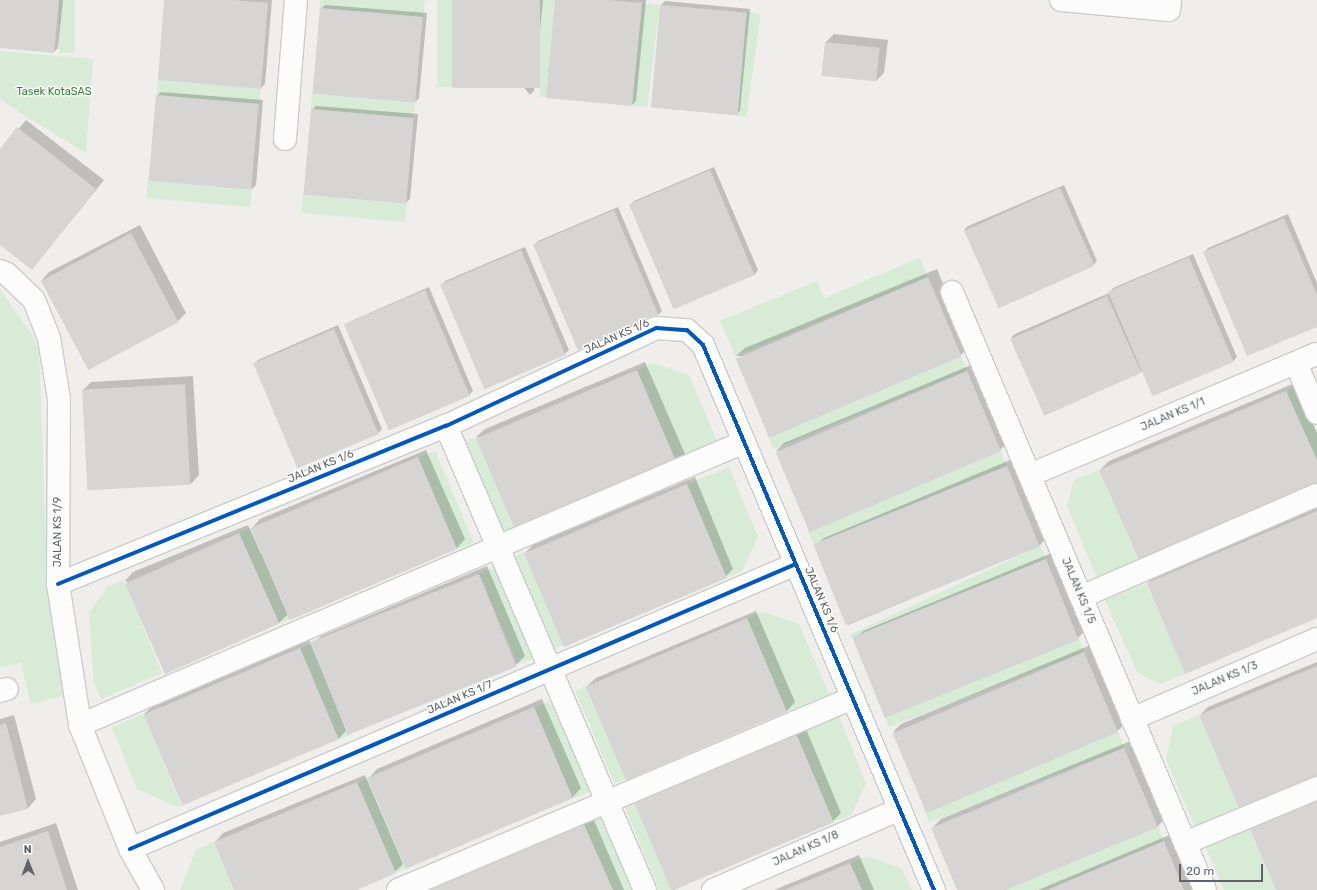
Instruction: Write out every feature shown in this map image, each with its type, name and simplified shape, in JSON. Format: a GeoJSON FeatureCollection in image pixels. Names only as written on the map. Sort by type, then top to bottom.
{"type":"FeatureCollection","features":[{"type":"Feature","properties":{"kind":"street"},"geometry":{"type":"LineString","coordinates":[[285,138],[296,0]]}},
{"type":"Feature","properties":{"kind":"street"},"geometry":{"type":"LineString","coordinates":[[1061,0],[1170,5]]}},
{"type":"Feature","properties":{"kind":"street","name":"JALAN KS 1/9"},"geometry":{"type":"LineString","coordinates":[[0,271],[6,274],[34,300],[49,338],[59,399],[58,584],[80,725],[130,849],[154,890]]}},
{"type":"Feature","properties":{"kind":"street","name":"JALAN KS 1/5"},"geometry":{"type":"LineString","coordinates":[[952,292],[1205,890]]}},
{"type":"Feature","properties":{"kind":"street","name":"JALAN KS 1/6"},"geometry":{"type":"LineString","coordinates":[[58,584],[446,426],[656,328],[687,330],[703,346],[934,890]]}},
{"type":"Feature","properties":{"kind":"street","name":"JALAN KS 1/1"},"geometry":{"type":"LineString","coordinates":[[1030,475],[1317,354]]}},
{"type":"Feature","properties":{"kind":"street"},"geometry":{"type":"LineString","coordinates":[[1296,363],[1317,413]]}},
{"type":"Feature","properties":{"kind":"street"},"geometry":{"type":"LineString","coordinates":[[446,426],[645,890]]}},
{"type":"Feature","properties":{"kind":"street"},"geometry":{"type":"LineString","coordinates":[[80,725],[744,442]]}},
{"type":"Feature","properties":{"kind":"street"},"geometry":{"type":"LineString","coordinates":[[1081,597],[1317,495]]}},
{"type":"Feature","properties":{"kind":"street","name":"JALAN KS 1/7"},"geometry":{"type":"LineString","coordinates":[[130,849],[796,564]]}},
{"type":"Feature","properties":{"kind":"street","name":"JALAN KS 1/3"},"geometry":{"type":"LineString","coordinates":[[1132,719],[1317,639]]}},
{"type":"Feature","properties":{"kind":"street"},"geometry":{"type":"LineString","coordinates":[[398,890],[853,698]]}},
{"type":"Feature","properties":{"kind":"street"},"geometry":{"type":"LineString","coordinates":[[1185,843],[1317,788]]}},
{"type":"Feature","properties":{"kind":"street","name":"JALAN KS 1/8"},"geometry":{"type":"LineString","coordinates":[[713,890],[900,809]]}},
{"type":"Feature","properties":{"kind":"green space"},"geometry":{"type":"Polygon","coordinates":[[[59,0],[75,0],[75,53],[59,53],[59,0]]]}},
{"type":"Feature","properties":{"kind":"green space"},"geometry":{"type":"Polygon","coordinates":[[[320,0],[425,0],[423,17],[320,8],[320,0]]]}},
{"type":"Feature","properties":{"kind":"green space"},"geometry":{"type":"Polygon","coordinates":[[[437,0],[452,0],[452,87],[437,87],[437,0]]]}},
{"type":"Feature","properties":{"kind":"green space"},"geometry":{"type":"Polygon","coordinates":[[[540,0],[555,0],[555,97],[540,97],[540,0]]]}},
{"type":"Feature","properties":{"kind":"green space"},"geometry":{"type":"Polygon","coordinates":[[[643,3],[660,5],[647,107],[630,105],[643,3]]]}},
{"type":"Feature","properties":{"kind":"green space"},"geometry":{"type":"Polygon","coordinates":[[[747,12],[761,14],[746,117],[733,115],[747,12]]]}},
{"type":"Feature","properties":{"kind":"green space","name":"Tasek KotaSAS"},"geometry":{"type":"Polygon","coordinates":[[[0,51],[93,59],[86,153],[0,99],[0,51]]]}},
{"type":"Feature","properties":{"kind":"green space"},"geometry":{"type":"Polygon","coordinates":[[[158,80],[261,89],[259,104],[157,95],[158,80]]]}},
{"type":"Feature","properties":{"kind":"green space"},"geometry":{"type":"Polygon","coordinates":[[[312,94],[415,103],[413,118],[311,109],[312,94]]]}},
{"type":"Feature","properties":{"kind":"green space"},"geometry":{"type":"Polygon","coordinates":[[[148,181],[252,190],[250,207],[147,198],[148,181]]]}},
{"type":"Feature","properties":{"kind":"green space"},"geometry":{"type":"Polygon","coordinates":[[[303,195],[407,204],[405,222],[301,213],[303,195]]]}},
{"type":"Feature","properties":{"kind":"green space"},"geometry":{"type":"Polygon","coordinates":[[[920,258],[928,277],[735,356],[720,321],[817,281],[824,298],[920,258]]]}},
{"type":"Feature","properties":{"kind":"green space"},"geometry":{"type":"Polygon","coordinates":[[[0,289],[34,338],[39,353],[47,570],[64,696],[31,704],[21,663],[0,668],[0,289]]]}},
{"type":"Feature","properties":{"kind":"green space"},"geometry":{"type":"Polygon","coordinates":[[[961,356],[967,371],[773,449],[767,434],[961,356]]]}},
{"type":"Feature","properties":{"kind":"green space"},"geometry":{"type":"Polygon","coordinates":[[[653,363],[689,375],[719,445],[677,463],[637,370],[653,363]]]}},
{"type":"Feature","properties":{"kind":"green space"},"geometry":{"type":"Polygon","coordinates":[[[1297,386],[1317,434],[1317,460],[1286,391],[1297,386]]]}},
{"type":"Feature","properties":{"kind":"green space"},"geometry":{"type":"Polygon","coordinates":[[[475,437],[515,531],[505,535],[465,441],[475,437]]]}},
{"type":"Feature","properties":{"kind":"green space"},"geometry":{"type":"Polygon","coordinates":[[[435,451],[474,542],[457,549],[418,458],[435,451]]]}},
{"type":"Feature","properties":{"kind":"green space"},"geometry":{"type":"Polygon","coordinates":[[[1001,451],[1007,466],[813,544],[807,529],[1001,451]]]}},
{"type":"Feature","properties":{"kind":"green space"},"geometry":{"type":"Polygon","coordinates":[[[729,467],[758,537],[742,571],[726,578],[687,484],[729,467]]]}},
{"type":"Feature","properties":{"kind":"green space"},"geometry":{"type":"Polygon","coordinates":[[[1099,470],[1139,560],[1097,578],[1067,506],[1074,480],[1099,470]]]}},
{"type":"Feature","properties":{"kind":"green space"},"geometry":{"type":"Polygon","coordinates":[[[250,528],[290,618],[279,623],[239,533],[250,528]]]}},
{"type":"Feature","properties":{"kind":"green space"},"geometry":{"type":"Polygon","coordinates":[[[1040,546],[1046,559],[856,647],[851,634],[1040,546]]]}},
{"type":"Feature","properties":{"kind":"green space"},"geometry":{"type":"Polygon","coordinates":[[[524,552],[563,645],[553,649],[514,556],[524,552]]]}},
{"type":"Feature","properties":{"kind":"green space"},"geometry":{"type":"Polygon","coordinates":[[[495,567],[534,658],[518,665],[479,574],[495,567]]]}},
{"type":"Feature","properties":{"kind":"green space"},"geometry":{"type":"Polygon","coordinates":[[[124,581],[162,673],[101,699],[94,682],[89,613],[108,586],[124,581]]]}},
{"type":"Feature","properties":{"kind":"green space"},"geometry":{"type":"Polygon","coordinates":[[[1147,583],[1185,674],[1160,684],[1137,672],[1105,600],[1147,583]]]}},
{"type":"Feature","properties":{"kind":"green space"},"geometry":{"type":"Polygon","coordinates":[[[763,612],[799,624],[829,694],[787,712],[747,618],[763,612]]]}},
{"type":"Feature","properties":{"kind":"green space"},"geometry":{"type":"Polygon","coordinates":[[[1079,639],[1084,652],[889,727],[884,714],[1079,639]]]}},
{"type":"Feature","properties":{"kind":"green space"},"geometry":{"type":"Polygon","coordinates":[[[311,644],[350,735],[339,740],[300,649],[311,644]]]}},
{"type":"Feature","properties":{"kind":"green space"},"geometry":{"type":"Polygon","coordinates":[[[586,686],[625,779],[614,784],[575,691],[586,686]]]}},
{"type":"Feature","properties":{"kind":"green space"},"geometry":{"type":"Polygon","coordinates":[[[552,700],[591,791],[573,799],[535,707],[552,700]]]}},
{"type":"Feature","properties":{"kind":"green space"},"geometry":{"type":"Polygon","coordinates":[[[143,714],[181,805],[178,807],[137,789],[112,727],[143,714]]]}},
{"type":"Feature","properties":{"kind":"green space"},"geometry":{"type":"Polygon","coordinates":[[[838,714],[866,784],[851,815],[833,822],[795,732],[838,714]]]}},
{"type":"Feature","properties":{"kind":"green space"},"geometry":{"type":"Polygon","coordinates":[[[1199,715],[1241,813],[1197,831],[1166,760],[1173,726],[1199,715]]]}},
{"type":"Feature","properties":{"kind":"green space"},"geometry":{"type":"Polygon","coordinates":[[[1118,732],[1124,748],[929,823],[923,807],[1118,732]]]}},
{"type":"Feature","properties":{"kind":"green space"},"geometry":{"type":"Polygon","coordinates":[[[368,778],[406,868],[395,873],[357,783],[368,778]]]}},
{"type":"Feature","properties":{"kind":"green space"},"geometry":{"type":"Polygon","coordinates":[[[633,799],[672,890],[659,890],[623,803],[633,799]]]}},
{"type":"Feature","properties":{"kind":"green space"},"geometry":{"type":"Polygon","coordinates":[[[600,814],[632,890],[613,890],[582,820],[600,814]]]}},
{"type":"Feature","properties":{"kind":"green space"},"geometry":{"type":"Polygon","coordinates":[[[1158,827],[1164,841],[1047,890],[1006,890],[1158,827]]]}},
{"type":"Feature","properties":{"kind":"green space"},"geometry":{"type":"Polygon","coordinates":[[[1249,827],[1276,890],[1224,890],[1205,845],[1249,827]]]}},
{"type":"Feature","properties":{"kind":"green space"},"geometry":{"type":"Polygon","coordinates":[[[214,842],[234,890],[180,890],[196,850],[214,842]]]}},
{"type":"Feature","properties":{"kind":"green space"},"geometry":{"type":"Polygon","coordinates":[[[866,856],[902,868],[912,890],[862,890],[850,863],[866,856]]]}},
{"type":"Feature","properties":{"kind":"building"},"geometry":{"type":"Polygon","coordinates":[[[0,0],[59,0],[54,53],[0,48],[0,0]]]}},
{"type":"Feature","properties":{"kind":"building"},"geometry":{"type":"Polygon","coordinates":[[[164,0],[234,0],[268,3],[261,89],[158,80],[164,0]]]}},
{"type":"Feature","properties":{"kind":"building"},"geometry":{"type":"Polygon","coordinates":[[[452,0],[540,0],[540,88],[452,88],[452,0]]]}},
{"type":"Feature","properties":{"kind":"building"},"geometry":{"type":"Polygon","coordinates":[[[555,0],[608,0],[642,3],[632,106],[546,98],[555,0]]]}},
{"type":"Feature","properties":{"kind":"building"},"geometry":{"type":"Polygon","coordinates":[[[660,5],[747,13],[738,115],[651,108],[660,5]]]}},
{"type":"Feature","properties":{"kind":"building"},"geometry":{"type":"Polygon","coordinates":[[[320,8],[423,17],[415,103],[313,94],[320,8]]]}},
{"type":"Feature","properties":{"kind":"building"},"geometry":{"type":"Polygon","coordinates":[[[825,42],[880,48],[876,82],[821,76],[825,42]]]}},
{"type":"Feature","properties":{"kind":"building"},"geometry":{"type":"Polygon","coordinates":[[[156,95],[259,104],[251,190],[149,181],[156,95]]]}},
{"type":"Feature","properties":{"kind":"building"},"geometry":{"type":"Polygon","coordinates":[[[311,109],[414,118],[406,204],[304,195],[311,109]]]}},
{"type":"Feature","properties":{"kind":"building"},"geometry":{"type":"Polygon","coordinates":[[[17,127],[96,189],[32,270],[0,245],[0,149],[17,127]]]}},
{"type":"Feature","properties":{"kind":"building"},"geometry":{"type":"Polygon","coordinates":[[[710,170],[755,275],[674,309],[629,204],[710,170]]]}},
{"type":"Feature","properties":{"kind":"building"},"geometry":{"type":"Polygon","coordinates":[[[1060,188],[1095,266],[999,308],[964,231],[1060,188]]]}},
{"type":"Feature","properties":{"kind":"building"},"geometry":{"type":"Polygon","coordinates":[[[614,210],[659,316],[578,350],[533,244],[614,210]]]}},
{"type":"Feature","properties":{"kind":"building"},"geometry":{"type":"Polygon","coordinates":[[[1284,218],[1317,295],[1317,327],[1247,356],[1203,252],[1284,218]]]}},
{"type":"Feature","properties":{"kind":"building"},"geometry":{"type":"Polygon","coordinates":[[[131,233],[178,322],[88,370],[41,281],[131,233]]]}},
{"type":"Feature","properties":{"kind":"building"},"geometry":{"type":"Polygon","coordinates":[[[521,250],[566,355],[485,389],[440,284],[521,250]]]}},
{"type":"Feature","properties":{"kind":"building"},"geometry":{"type":"Polygon","coordinates":[[[1189,257],[1234,362],[1153,396],[1108,291],[1189,257]]]}},
{"type":"Feature","properties":{"kind":"building"},"geometry":{"type":"Polygon","coordinates":[[[928,277],[962,356],[769,438],[736,359],[928,277]]]}},
{"type":"Feature","properties":{"kind":"building"},"geometry":{"type":"Polygon","coordinates":[[[425,290],[470,396],[389,430],[344,324],[425,290]]]}},
{"type":"Feature","properties":{"kind":"building"},"geometry":{"type":"Polygon","coordinates":[[[1107,296],[1141,373],[1044,416],[1010,339],[1107,296]]]}},
{"type":"Feature","properties":{"kind":"building"},"geometry":{"type":"Polygon","coordinates":[[[334,329],[379,434],[298,468],[253,363],[334,329]]]}},
{"type":"Feature","properties":{"kind":"building"},"geometry":{"type":"Polygon","coordinates":[[[637,370],[676,463],[515,531],[476,438],[637,370]]]}},
{"type":"Feature","properties":{"kind":"building"},"geometry":{"type":"Polygon","coordinates":[[[967,371],[1001,451],[810,532],[776,452],[967,371]]]}},
{"type":"Feature","properties":{"kind":"building"},"geometry":{"type":"Polygon","coordinates":[[[185,384],[190,485],[87,490],[82,389],[185,384]]]}},
{"type":"Feature","properties":{"kind":"building"},"geometry":{"type":"Polygon","coordinates":[[[1286,391],[1317,460],[1317,485],[1139,560],[1099,470],[1286,391]]]}},
{"type":"Feature","properties":{"kind":"building"},"geometry":{"type":"Polygon","coordinates":[[[418,457],[457,549],[290,620],[250,528],[418,457]]]}},
{"type":"Feature","properties":{"kind":"building"},"geometry":{"type":"Polygon","coordinates":[[[1007,466],[1040,547],[846,625],[813,544],[1007,466]]]}},
{"type":"Feature","properties":{"kind":"building"},"geometry":{"type":"Polygon","coordinates":[[[687,484],[727,578],[564,647],[524,553],[687,484]]]}},
{"type":"Feature","properties":{"kind":"building"},"geometry":{"type":"Polygon","coordinates":[[[1317,511],[1317,618],[1185,674],[1147,583],[1317,511]]]}},
{"type":"Feature","properties":{"kind":"building"},"geometry":{"type":"Polygon","coordinates":[[[239,533],[279,623],[165,674],[125,584],[239,533]]]}},
{"type":"Feature","properties":{"kind":"building"},"geometry":{"type":"Polygon","coordinates":[[[1046,559],[1079,640],[885,718],[852,637],[1046,559]]]}},
{"type":"Feature","properties":{"kind":"building"},"geometry":{"type":"Polygon","coordinates":[[[479,574],[516,667],[348,735],[310,642],[479,574]]]}},
{"type":"Feature","properties":{"kind":"building"},"geometry":{"type":"Polygon","coordinates":[[[747,618],[787,712],[626,780],[586,686],[747,618]]]}},
{"type":"Feature","properties":{"kind":"building"},"geometry":{"type":"Polygon","coordinates":[[[300,648],[339,739],[182,806],[144,714],[300,648]]]}},
{"type":"Feature","properties":{"kind":"building"},"geometry":{"type":"Polygon","coordinates":[[[1084,652],[1118,732],[927,813],[893,733],[1084,652]]]}},
{"type":"Feature","properties":{"kind":"building"},"geometry":{"type":"Polygon","coordinates":[[[1317,666],[1317,781],[1241,813],[1199,715],[1317,666]]]}},
{"type":"Feature","properties":{"kind":"building"},"geometry":{"type":"Polygon","coordinates":[[[534,707],[573,798],[406,869],[367,778],[534,707]]]}},
{"type":"Feature","properties":{"kind":"building"},"geometry":{"type":"Polygon","coordinates":[[[6,723],[28,809],[0,816],[0,725],[6,723]]]}},
{"type":"Feature","properties":{"kind":"building"},"geometry":{"type":"Polygon","coordinates":[[[795,731],[834,822],[671,890],[633,800],[795,731]]]}},
{"type":"Feature","properties":{"kind":"building"},"geometry":{"type":"Polygon","coordinates":[[[1124,748],[1158,827],[1006,890],[957,890],[931,828],[1124,748]]]}},
{"type":"Feature","properties":{"kind":"building"},"geometry":{"type":"Polygon","coordinates":[[[357,782],[396,873],[357,890],[234,890],[214,842],[357,782]]]}},
{"type":"Feature","properties":{"kind":"building"},"geometry":{"type":"Polygon","coordinates":[[[1317,799],[1317,890],[1276,890],[1249,827],[1317,799]]]}},
{"type":"Feature","properties":{"kind":"building"},"geometry":{"type":"Polygon","coordinates":[[[582,820],[613,890],[418,890],[582,820]]]}},
{"type":"Feature","properties":{"kind":"building"},"geometry":{"type":"Polygon","coordinates":[[[48,831],[67,890],[0,890],[0,847],[48,831]]]}},
{"type":"Feature","properties":{"kind":"building"},"geometry":{"type":"Polygon","coordinates":[[[1164,841],[1184,890],[1047,890],[1068,881],[1164,841]]]}},
{"type":"Feature","properties":{"kind":"building"},"geometry":{"type":"Polygon","coordinates":[[[850,863],[862,890],[784,890],[819,876],[850,863]]]}},
{"type":"Feature","properties":{"kind":"cycle path"},"geometry":{"type":"LineString","coordinates":[[58,584],[446,426],[656,328],[687,330],[703,345],[934,890]]}},
{"type":"Feature","properties":{"kind":"cycle path"},"geometry":{"type":"LineString","coordinates":[[130,849],[796,564]]}}]}
